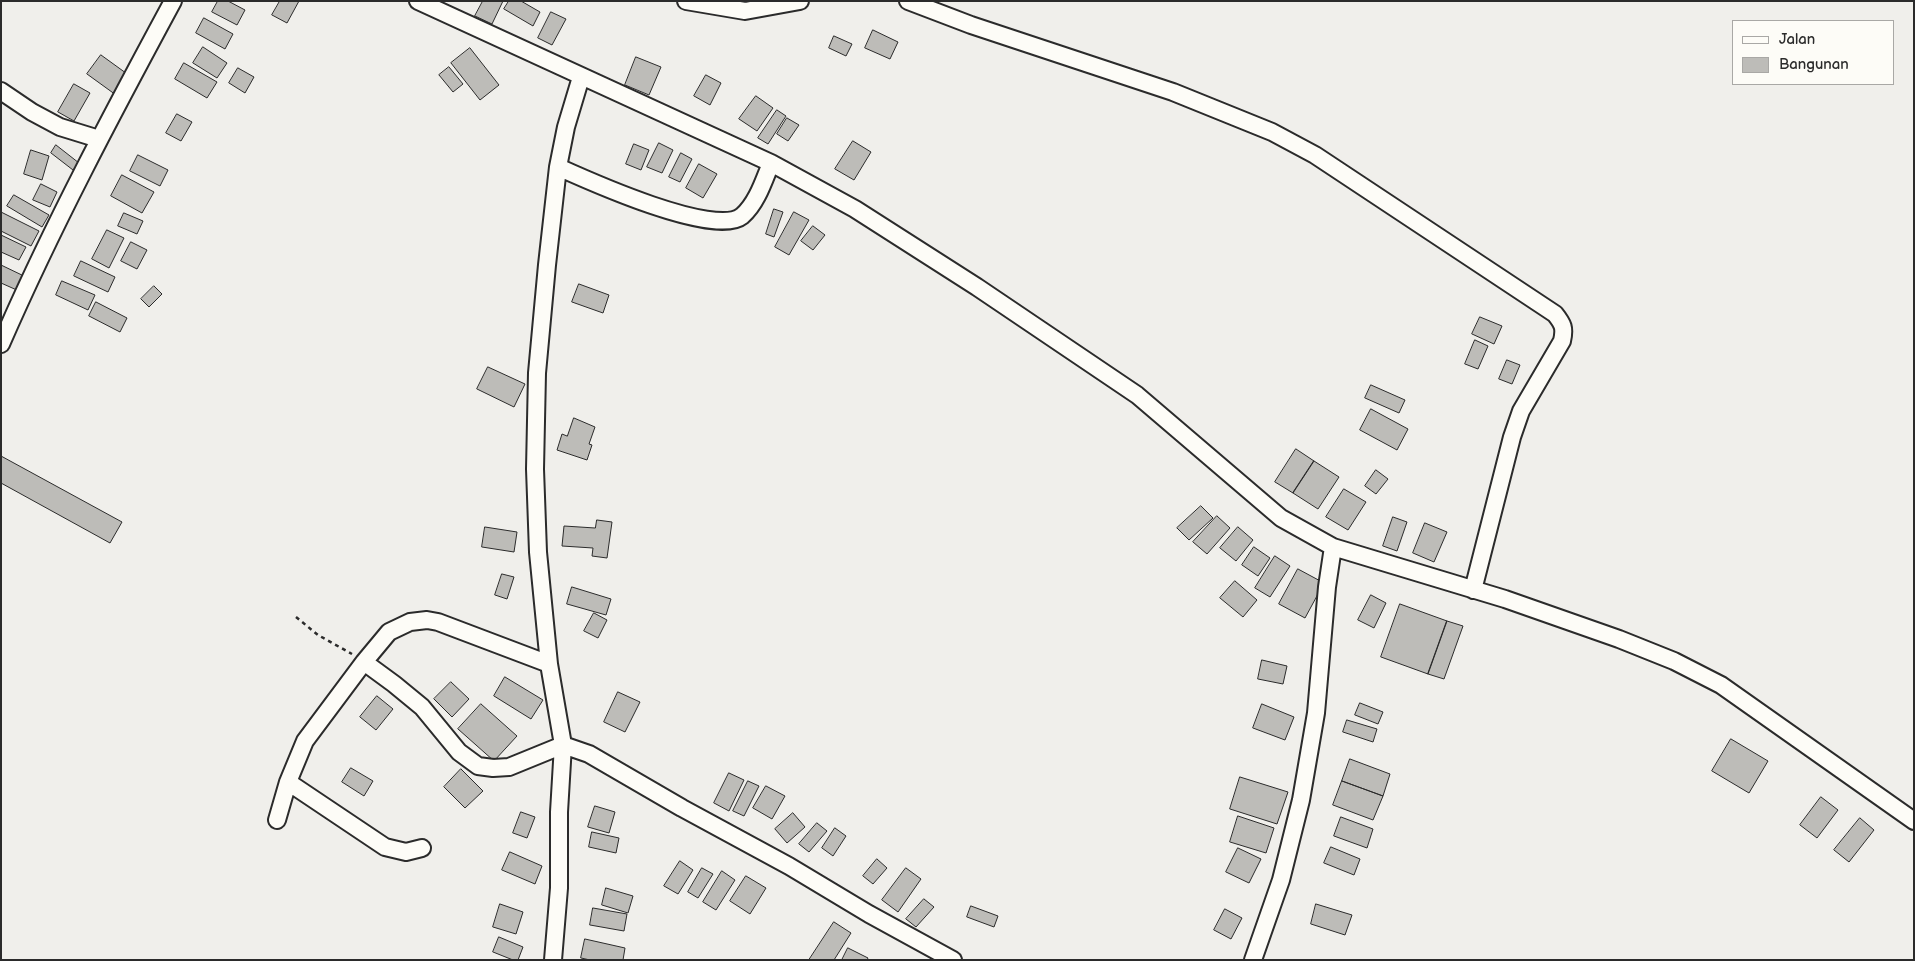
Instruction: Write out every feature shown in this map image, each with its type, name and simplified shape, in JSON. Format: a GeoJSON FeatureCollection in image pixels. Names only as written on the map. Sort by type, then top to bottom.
{"type":"FeatureCollection","features":[{"type":"Feature","properties":{"kind":"street"},"geometry":{"type":"LineString","coordinates":[[1,344],[27,285],[99,139],[173,1]]}},
{"type":"Feature","properties":{"kind":"street"},"geometry":{"type":"LineString","coordinates":[[418,1],[581,77],[771,162],[855,209],[1070,348],[1137,395],[1281,518],[1333,547],[1473,590],[1619,639],[1674,661],[1721,685],[1914,821]]}},
{"type":"Feature","properties":{"kind":"street"},"geometry":{"type":"LineString","coordinates":[[686,1],[745,11],[800,1]]}},
{"type":"Feature","properties":{"kind":"street"},"geometry":{"type":"LineString","coordinates":[[908,1],[970,25],[1173,92],[1272,132],[1315,155],[1555,314],[1565,330],[1562,341],[1521,411],[1512,437],[1473,590]]}},
{"type":"Feature","properties":{"kind":"street"},"geometry":{"type":"LineString","coordinates":[[553,960],[559,888],[559,812],[563,745],[549,664],[538,552],[534,469],[537,373],[558,167],[566,126],[581,77]]}},
{"type":"Feature","properties":{"kind":"street"},"geometry":{"type":"LineString","coordinates":[[1,92],[60,127],[99,139]]}},
{"type":"Feature","properties":{"kind":"street"},"geometry":{"type":"LineString","coordinates":[[558,167],[657,206],[687,216],[717,221],[742,217],[754,201],[771,162]]}},
{"type":"Feature","properties":{"kind":"street"},"geometry":{"type":"LineString","coordinates":[[1253,960],[1281,880],[1301,800],[1316,713],[1326,586],[1333,547]]}},
{"type":"Feature","properties":{"kind":"street"},"geometry":{"type":"LineString","coordinates":[[277,820],[288,782],[305,742],[364,662],[389,632],[410,622],[427,620],[461,630],[549,664]]}},
{"type":"Feature","properties":{"kind":"street"},"geometry":{"type":"LineString","coordinates":[[364,662],[422,707],[458,752],[478,766],[493,768],[509,767],[563,745],[589,754],[953,960]]}},
{"type":"Feature","properties":{"kind":"street"},"geometry":{"type":"LineString","coordinates":[[288,782],[385,847],[406,852],[422,848]]}},
{"type":"Feature","properties":{"kind":"path"},"geometry":{"type":"LineString","coordinates":[[296,617],[318,634],[364,662]]}},
{"type":"Feature","properties":{"kind":"building"},"geometry":{"type":"Polygon","coordinates":[[[218,1],[228,1],[245,10],[237,25],[212,12],[218,1]]]}},
{"type":"Feature","properties":{"kind":"building"},"geometry":{"type":"Polygon","coordinates":[[[280,1],[299,1],[287,23],[272,15],[280,1]]]}},
{"type":"Feature","properties":{"kind":"building"},"geometry":{"type":"Polygon","coordinates":[[[483,1],[503,1],[492,24],[475,16],[483,1]]]}},
{"type":"Feature","properties":{"kind":"building"},"geometry":{"type":"Polygon","coordinates":[[[509,1],[521,1],[540,12],[533,26],[504,9],[509,1]]]}},
{"type":"Feature","properties":{"kind":"building"},"geometry":{"type":"Polygon","coordinates":[[[551,12],[566,19],[552,45],[538,38],[551,12]]]}},
{"type":"Feature","properties":{"kind":"building"},"geometry":{"type":"Polygon","coordinates":[[[204,18],[233,34],[225,49],[196,33],[204,18]]]}},
{"type":"Feature","properties":{"kind":"building"},"geometry":{"type":"Polygon","coordinates":[[[873,30],[898,42],[890,59],[865,48],[873,30]]]}},
{"type":"Feature","properties":{"kind":"building"},"geometry":{"type":"Polygon","coordinates":[[[834,36],[852,44],[846,56],[829,48],[834,36]]]}},
{"type":"Feature","properties":{"kind":"building"},"geometry":{"type":"Polygon","coordinates":[[[203,47],[227,63],[217,78],[193,63],[203,47]]]}},
{"type":"Feature","properties":{"kind":"building"},"geometry":{"type":"Polygon","coordinates":[[[470,48],[499,85],[480,100],[451,63],[470,48]]]}},
{"type":"Feature","properties":{"kind":"building"},"geometry":{"type":"Polygon","coordinates":[[[101,55],[130,76],[116,95],[87,74],[101,55]]]}},
{"type":"Feature","properties":{"kind":"building"},"geometry":{"type":"Polygon","coordinates":[[[636,57],[661,67],[649,95],[625,85],[636,57]]]}},
{"type":"Feature","properties":{"kind":"building"},"geometry":{"type":"Polygon","coordinates":[[[184,63],[217,82],[207,98],[175,79],[184,63]]]}},
{"type":"Feature","properties":{"kind":"building"},"geometry":{"type":"Polygon","coordinates":[[[449,67],[463,84],[453,92],[439,75],[449,67]]]}},
{"type":"Feature","properties":{"kind":"building"},"geometry":{"type":"Polygon","coordinates":[[[238,68],[254,77],[245,93],[229,83],[238,68]]]}},
{"type":"Feature","properties":{"kind":"building"},"geometry":{"type":"Polygon","coordinates":[[[706,75],[721,83],[710,105],[694,96],[706,75]]]}},
{"type":"Feature","properties":{"kind":"building"},"geometry":{"type":"Polygon","coordinates":[[[74,84],[90,93],[74,121],[58,112],[74,84]]]}},
{"type":"Feature","properties":{"kind":"building"},"geometry":{"type":"Polygon","coordinates":[[[756,96],[773,108],[757,131],[739,119],[756,96]]]}},
{"type":"Feature","properties":{"kind":"building"},"geometry":{"type":"Polygon","coordinates":[[[777,110],[786,116],[768,144],[758,138],[777,110]]]}},
{"type":"Feature","properties":{"kind":"building"},"geometry":{"type":"Polygon","coordinates":[[[177,114],[192,122],[181,141],[166,133],[177,114]]]}},
{"type":"Feature","properties":{"kind":"building"},"geometry":{"type":"Polygon","coordinates":[[[787,118],[799,125],[788,141],[777,134],[787,118]]]}},
{"type":"Feature","properties":{"kind":"building"},"geometry":{"type":"Polygon","coordinates":[[[853,141],[871,152],[854,180],[835,169],[853,141]]]}},
{"type":"Feature","properties":{"kind":"building"},"geometry":{"type":"Polygon","coordinates":[[[659,143],[673,150],[662,173],[647,167],[659,143]]]}},
{"type":"Feature","properties":{"kind":"building"},"geometry":{"type":"Polygon","coordinates":[[[634,144],[649,150],[641,170],[626,164],[634,144]]]}},
{"type":"Feature","properties":{"kind":"building"},"geometry":{"type":"Polygon","coordinates":[[[56,145],[79,163],[73,170],[51,153],[56,145]]]}},
{"type":"Feature","properties":{"kind":"building"},"geometry":{"type":"Polygon","coordinates":[[[31,150],[49,156],[42,180],[24,174],[31,150]]]}},
{"type":"Feature","properties":{"kind":"building"},"geometry":{"type":"Polygon","coordinates":[[[681,153],[692,159],[680,182],[669,177],[681,153]]]}},
{"type":"Feature","properties":{"kind":"building"},"geometry":{"type":"Polygon","coordinates":[[[138,155],[168,170],[160,186],[130,171],[138,155]]]}},
{"type":"Feature","properties":{"kind":"building"},"geometry":{"type":"Polygon","coordinates":[[[699,164],[717,174],[703,198],[686,188],[699,164]]]}},
{"type":"Feature","properties":{"kind":"building"},"geometry":{"type":"Polygon","coordinates":[[[122,175],[154,192],[142,213],[111,196],[122,175]]]}},
{"type":"Feature","properties":{"kind":"building"},"geometry":{"type":"Polygon","coordinates":[[[41,184],[57,192],[50,207],[33,200],[41,184]]]}},
{"type":"Feature","properties":{"kind":"building"},"geometry":{"type":"Polygon","coordinates":[[[14,195],[49,215],[42,227],[7,206],[14,195]]]}},
{"type":"Feature","properties":{"kind":"building"},"geometry":{"type":"Polygon","coordinates":[[[774,209],[783,212],[774,237],[766,234],[774,209]]]}},
{"type":"Feature","properties":{"kind":"building"},"geometry":{"type":"Polygon","coordinates":[[[1,212],[39,231],[31,246],[1,231],[1,212]]]}},
{"type":"Feature","properties":{"kind":"building"},"geometry":{"type":"Polygon","coordinates":[[[794,212],[809,220],[789,255],[775,247],[794,212]]]}},
{"type":"Feature","properties":{"kind":"building"},"geometry":{"type":"Polygon","coordinates":[[[124,213],[143,221],[137,234],[118,226],[124,213]]]}},
{"type":"Feature","properties":{"kind":"building"},"geometry":{"type":"Polygon","coordinates":[[[813,226],[825,235],[813,250],[801,241],[813,226]]]}},
{"type":"Feature","properties":{"kind":"building"},"geometry":{"type":"Polygon","coordinates":[[[107,230],[124,238],[109,268],[92,259],[107,230]]]}},
{"type":"Feature","properties":{"kind":"building"},"geometry":{"type":"Polygon","coordinates":[[[1,235],[26,247],[19,260],[1,252],[1,235]]]}},
{"type":"Feature","properties":{"kind":"building"},"geometry":{"type":"Polygon","coordinates":[[[131,242],[147,250],[137,269],[121,261],[131,242]]]}},
{"type":"Feature","properties":{"kind":"building"},"geometry":{"type":"Polygon","coordinates":[[[81,261],[115,277],[108,292],[74,276],[81,261]]]}},
{"type":"Feature","properties":{"kind":"building"},"geometry":{"type":"Polygon","coordinates":[[[1,265],[26,277],[19,291],[1,283],[1,265]]]}},
{"type":"Feature","properties":{"kind":"building"},"geometry":{"type":"Polygon","coordinates":[[[62,281],[95,295],[88,310],[56,295],[62,281]]]}},
{"type":"Feature","properties":{"kind":"building"},"geometry":{"type":"Polygon","coordinates":[[[579,284],[609,295],[603,313],[572,302],[579,284]]]}},
{"type":"Feature","properties":{"kind":"building"},"geometry":{"type":"Polygon","coordinates":[[[154,286],[162,294],[149,307],[141,299],[154,286]]]}},
{"type":"Feature","properties":{"kind":"building"},"geometry":{"type":"Polygon","coordinates":[[[96,302],[127,318],[120,332],[89,316],[96,302]]]}},
{"type":"Feature","properties":{"kind":"building"},"geometry":{"type":"Polygon","coordinates":[[[1480,317],[1502,326],[1494,344],[1472,334],[1480,317]]]}},
{"type":"Feature","properties":{"kind":"building"},"geometry":{"type":"Polygon","coordinates":[[[1475,340],[1488,346],[1478,369],[1465,364],[1475,340]]]}},
{"type":"Feature","properties":{"kind":"building"},"geometry":{"type":"Polygon","coordinates":[[[1507,360],[1520,365],[1512,384],[1499,379],[1507,360]]]}},
{"type":"Feature","properties":{"kind":"building"},"geometry":{"type":"Polygon","coordinates":[[[488,367],[525,384],[514,407],[477,389],[488,367]]]}},
{"type":"Feature","properties":{"kind":"building"},"geometry":{"type":"Polygon","coordinates":[[[1371,385],[1405,400],[1399,413],[1365,398],[1371,385]]]}},
{"type":"Feature","properties":{"kind":"building"},"geometry":{"type":"Polygon","coordinates":[[[1371,409],[1408,429],[1397,450],[1360,430],[1371,409]]]}},
{"type":"Feature","properties":{"kind":"building"},"geometry":{"type":"Polygon","coordinates":[[[574,418],[595,427],[589,444],[592,445],[587,460],[557,450],[562,434],[567,436],[574,418]]]}},
{"type":"Feature","properties":{"kind":"building"},"geometry":{"type":"Polygon","coordinates":[[[1296,449],[1314,461],[1293,493],[1275,482],[1296,449]]]}},
{"type":"Feature","properties":{"kind":"building"},"geometry":{"type":"Polygon","coordinates":[[[1,456],[122,522],[110,543],[1,483],[1,456]]]}},
{"type":"Feature","properties":{"kind":"building"},"geometry":{"type":"Polygon","coordinates":[[[1314,461],[1339,477],[1318,509],[1293,493],[1314,461]]]}},
{"type":"Feature","properties":{"kind":"building"},"geometry":{"type":"Polygon","coordinates":[[[1376,470],[1388,479],[1376,494],[1365,486],[1376,470]]]}},
{"type":"Feature","properties":{"kind":"building"},"geometry":{"type":"Polygon","coordinates":[[[1344,489],[1366,502],[1348,530],[1326,517],[1344,489]]]}},
{"type":"Feature","properties":{"kind":"building"},"geometry":{"type":"Polygon","coordinates":[[[1201,506],[1213,518],[1189,540],[1177,528],[1201,506]]]}},
{"type":"Feature","properties":{"kind":"building"},"geometry":{"type":"Polygon","coordinates":[[[1217,516],[1230,528],[1207,554],[1193,542],[1217,516]]]}},
{"type":"Feature","properties":{"kind":"building"},"geometry":{"type":"Polygon","coordinates":[[[1393,517],[1407,522],[1397,551],[1383,546],[1393,517]]]}},
{"type":"Feature","properties":{"kind":"building"},"geometry":{"type":"Polygon","coordinates":[[[597,520],[612,522],[607,558],[592,556],[593,548],[562,546],[564,526],[595,528],[597,520]]]}},
{"type":"Feature","properties":{"kind":"building"},"geometry":{"type":"Polygon","coordinates":[[[1425,523],[1447,532],[1434,562],[1413,553],[1425,523]]]}},
{"type":"Feature","properties":{"kind":"building"},"geometry":{"type":"Polygon","coordinates":[[[485,527],[517,532],[514,552],[482,547],[485,527]]]}},
{"type":"Feature","properties":{"kind":"building"},"geometry":{"type":"Polygon","coordinates":[[[1238,527],[1253,540],[1236,561],[1220,548],[1238,527]]]}},
{"type":"Feature","properties":{"kind":"building"},"geometry":{"type":"Polygon","coordinates":[[[1254,547],[1270,558],[1258,576],[1242,565],[1254,547]]]}},
{"type":"Feature","properties":{"kind":"building"},"geometry":{"type":"Polygon","coordinates":[[[1275,556],[1290,566],[1270,597],[1255,588],[1275,556]]]}},
{"type":"Feature","properties":{"kind":"building"},"geometry":{"type":"Polygon","coordinates":[[[1298,569],[1324,583],[1305,618],[1279,604],[1298,569]]]}},
{"type":"Feature","properties":{"kind":"building"},"geometry":{"type":"Polygon","coordinates":[[[502,574],[514,577],[507,599],[495,595],[502,574]]]}},
{"type":"Feature","properties":{"kind":"building"},"geometry":{"type":"Polygon","coordinates":[[[1235,581],[1257,600],[1243,617],[1220,598],[1235,581]]]}},
{"type":"Feature","properties":{"kind":"building"},"geometry":{"type":"Polygon","coordinates":[[[572,587],[611,599],[606,615],[567,604],[572,587]]]}},
{"type":"Feature","properties":{"kind":"building"},"geometry":{"type":"Polygon","coordinates":[[[1371,595],[1386,603],[1374,628],[1358,620],[1371,595]]]}},
{"type":"Feature","properties":{"kind":"building"},"geometry":{"type":"Polygon","coordinates":[[[1400,604],[1447,621],[1428,674],[1381,657],[1400,604]]]}},
{"type":"Feature","properties":{"kind":"building"},"geometry":{"type":"Polygon","coordinates":[[[594,613],[607,620],[598,638],[584,631],[594,613]]]}},
{"type":"Feature","properties":{"kind":"building"},"geometry":{"type":"Polygon","coordinates":[[[1447,621],[1463,626],[1444,679],[1428,674],[1447,621]]]}},
{"type":"Feature","properties":{"kind":"building"},"geometry":{"type":"Polygon","coordinates":[[[1262,660],[1287,666],[1283,684],[1258,679],[1262,660]]]}},
{"type":"Feature","properties":{"kind":"building"},"geometry":{"type":"Polygon","coordinates":[[[505,677],[543,700],[531,719],[494,696],[505,677]]]}},
{"type":"Feature","properties":{"kind":"building"},"geometry":{"type":"Polygon","coordinates":[[[451,682],[469,699],[452,717],[434,699],[451,682]]]}},
{"type":"Feature","properties":{"kind":"building"},"geometry":{"type":"Polygon","coordinates":[[[618,692],[640,702],[625,732],[604,722],[618,692]]]}},
{"type":"Feature","properties":{"kind":"building"},"geometry":{"type":"Polygon","coordinates":[[[377,696],[393,709],[376,730],[360,717],[377,696]]]}},
{"type":"Feature","properties":{"kind":"building"},"geometry":{"type":"Polygon","coordinates":[[[1360,703],[1383,712],[1378,724],[1355,715],[1360,703]]]}},
{"type":"Feature","properties":{"kind":"building"},"geometry":{"type":"Polygon","coordinates":[[[481,704],[517,736],[494,761],[458,729],[481,704]]]}},
{"type":"Feature","properties":{"kind":"building"},"geometry":{"type":"Polygon","coordinates":[[[1262,704],[1294,717],[1285,740],[1253,728],[1262,704]]]}},
{"type":"Feature","properties":{"kind":"building"},"geometry":{"type":"Polygon","coordinates":[[[1347,720],[1377,729],[1373,742],[1343,732],[1347,720]]]}},
{"type":"Feature","properties":{"kind":"building"},"geometry":{"type":"Polygon","coordinates":[[[1731,739],[1768,761],[1749,793],[1712,771],[1731,739]]]}},
{"type":"Feature","properties":{"kind":"building"},"geometry":{"type":"Polygon","coordinates":[[[1350,759],[1390,774],[1383,796],[1342,781],[1350,759]]]}},
{"type":"Feature","properties":{"kind":"building"},"geometry":{"type":"Polygon","coordinates":[[[351,768],[373,781],[364,796],[342,782],[351,768]]]}},
{"type":"Feature","properties":{"kind":"building"},"geometry":{"type":"Polygon","coordinates":[[[461,769],[483,791],[465,808],[444,787],[461,769]]]}},
{"type":"Feature","properties":{"kind":"building"},"geometry":{"type":"Polygon","coordinates":[[[729,773],[744,780],[729,811],[714,803],[729,773]]]}},
{"type":"Feature","properties":{"kind":"building"},"geometry":{"type":"Polygon","coordinates":[[[1240,777],[1288,792],[1277,824],[1230,809],[1240,777]]]}},
{"type":"Feature","properties":{"kind":"building"},"geometry":{"type":"Polygon","coordinates":[[[748,781],[759,786],[744,816],[733,811],[748,781]]]}},
{"type":"Feature","properties":{"kind":"building"},"geometry":{"type":"Polygon","coordinates":[[[1342,781],[1383,796],[1373,820],[1333,805],[1342,781]]]}},
{"type":"Feature","properties":{"kind":"building"},"geometry":{"type":"Polygon","coordinates":[[[766,786],[785,796],[772,819],[753,808],[766,786]]]}},
{"type":"Feature","properties":{"kind":"building"},"geometry":{"type":"Polygon","coordinates":[[[1821,797],[1838,810],[1817,838],[1800,825],[1821,797]]]}},
{"type":"Feature","properties":{"kind":"building"},"geometry":{"type":"Polygon","coordinates":[[[595,806],[615,812],[609,833],[588,827],[595,806]]]}},
{"type":"Feature","properties":{"kind":"building"},"geometry":{"type":"Polygon","coordinates":[[[521,812],[535,817],[527,838],[513,833],[521,812]]]}},
{"type":"Feature","properties":{"kind":"building"},"geometry":{"type":"Polygon","coordinates":[[[793,813],[805,827],[787,843],[775,829],[793,813]]]}},
{"type":"Feature","properties":{"kind":"building"},"geometry":{"type":"Polygon","coordinates":[[[1238,816],[1274,828],[1266,853],[1230,842],[1238,816]]]}},
{"type":"Feature","properties":{"kind":"building"},"geometry":{"type":"Polygon","coordinates":[[[1341,817],[1373,829],[1367,848],[1334,836],[1341,817]]]}},
{"type":"Feature","properties":{"kind":"building"},"geometry":{"type":"Polygon","coordinates":[[[1860,818],[1874,830],[1849,862],[1834,850],[1860,818]]]}},
{"type":"Feature","properties":{"kind":"building"},"geometry":{"type":"Polygon","coordinates":[[[817,823],[827,831],[809,852],[799,844],[817,823]]]}},
{"type":"Feature","properties":{"kind":"building"},"geometry":{"type":"Polygon","coordinates":[[[835,828],[846,836],[833,856],[822,848],[835,828]]]}},
{"type":"Feature","properties":{"kind":"building"},"geometry":{"type":"Polygon","coordinates":[[[592,832],[619,838],[616,853],[589,847],[592,832]]]}},
{"type":"Feature","properties":{"kind":"building"},"geometry":{"type":"Polygon","coordinates":[[[1331,847],[1360,859],[1354,875],[1324,863],[1331,847]]]}},
{"type":"Feature","properties":{"kind":"building"},"geometry":{"type":"Polygon","coordinates":[[[1238,848],[1261,859],[1249,883],[1226,872],[1238,848]]]}},
{"type":"Feature","properties":{"kind":"building"},"geometry":{"type":"Polygon","coordinates":[[[510,852],[542,866],[535,884],[502,870],[510,852]]]}},
{"type":"Feature","properties":{"kind":"building"},"geometry":{"type":"Polygon","coordinates":[[[877,859],[887,868],[873,884],[863,876],[877,859]]]}},
{"type":"Feature","properties":{"kind":"building"},"geometry":{"type":"Polygon","coordinates":[[[680,861],[693,870],[678,894],[664,886],[680,861]]]}},
{"type":"Feature","properties":{"kind":"building"},"geometry":{"type":"Polygon","coordinates":[[[702,868],[713,874],[698,898],[688,892],[702,868]]]}},
{"type":"Feature","properties":{"kind":"building"},"geometry":{"type":"Polygon","coordinates":[[[906,868],[921,879],[898,912],[882,900],[906,868]]]}},
{"type":"Feature","properties":{"kind":"building"},"geometry":{"type":"Polygon","coordinates":[[[722,871],[735,880],[716,910],[703,902],[722,871]]]}},
{"type":"Feature","properties":{"kind":"building"},"geometry":{"type":"Polygon","coordinates":[[[746,876],[766,888],[750,914],[730,901],[746,876]]]}},
{"type":"Feature","properties":{"kind":"building"},"geometry":{"type":"Polygon","coordinates":[[[606,888],[633,896],[628,913],[602,905],[606,888]]]}},
{"type":"Feature","properties":{"kind":"building"},"geometry":{"type":"Polygon","coordinates":[[[924,899],[934,907],[916,927],[906,919],[924,899]]]}},
{"type":"Feature","properties":{"kind":"building"},"geometry":{"type":"Polygon","coordinates":[[[500,904],[523,912],[516,934],[493,927],[500,904]]]}},
{"type":"Feature","properties":{"kind":"building"},"geometry":{"type":"Polygon","coordinates":[[[1316,904],[1352,915],[1345,935],[1311,924],[1316,904]]]}},
{"type":"Feature","properties":{"kind":"building"},"geometry":{"type":"Polygon","coordinates":[[[971,906],[998,916],[994,927],[967,917],[971,906]]]}},
{"type":"Feature","properties":{"kind":"building"},"geometry":{"type":"Polygon","coordinates":[[[593,908],[627,914],[624,931],[590,925],[593,908]]]}},
{"type":"Feature","properties":{"kind":"building"},"geometry":{"type":"Polygon","coordinates":[[[1225,909],[1242,918],[1231,939],[1214,930],[1225,909]]]}},
{"type":"Feature","properties":{"kind":"building"},"geometry":{"type":"Polygon","coordinates":[[[834,922],[851,933],[834,960],[809,960],[834,922]]]}},
{"type":"Feature","properties":{"kind":"building"},"geometry":{"type":"Polygon","coordinates":[[[499,937],[523,947],[518,960],[513,960],[493,952],[499,937]]]}},
{"type":"Feature","properties":{"kind":"building"},"geometry":{"type":"Polygon","coordinates":[[[585,939],[625,948],[623,960],[590,960],[581,958],[585,939]]]}},
{"type":"Feature","properties":{"kind":"building"},"geometry":{"type":"Polygon","coordinates":[[[848,948],[868,958],[867,960],[842,960],[848,948]]]}}]}
